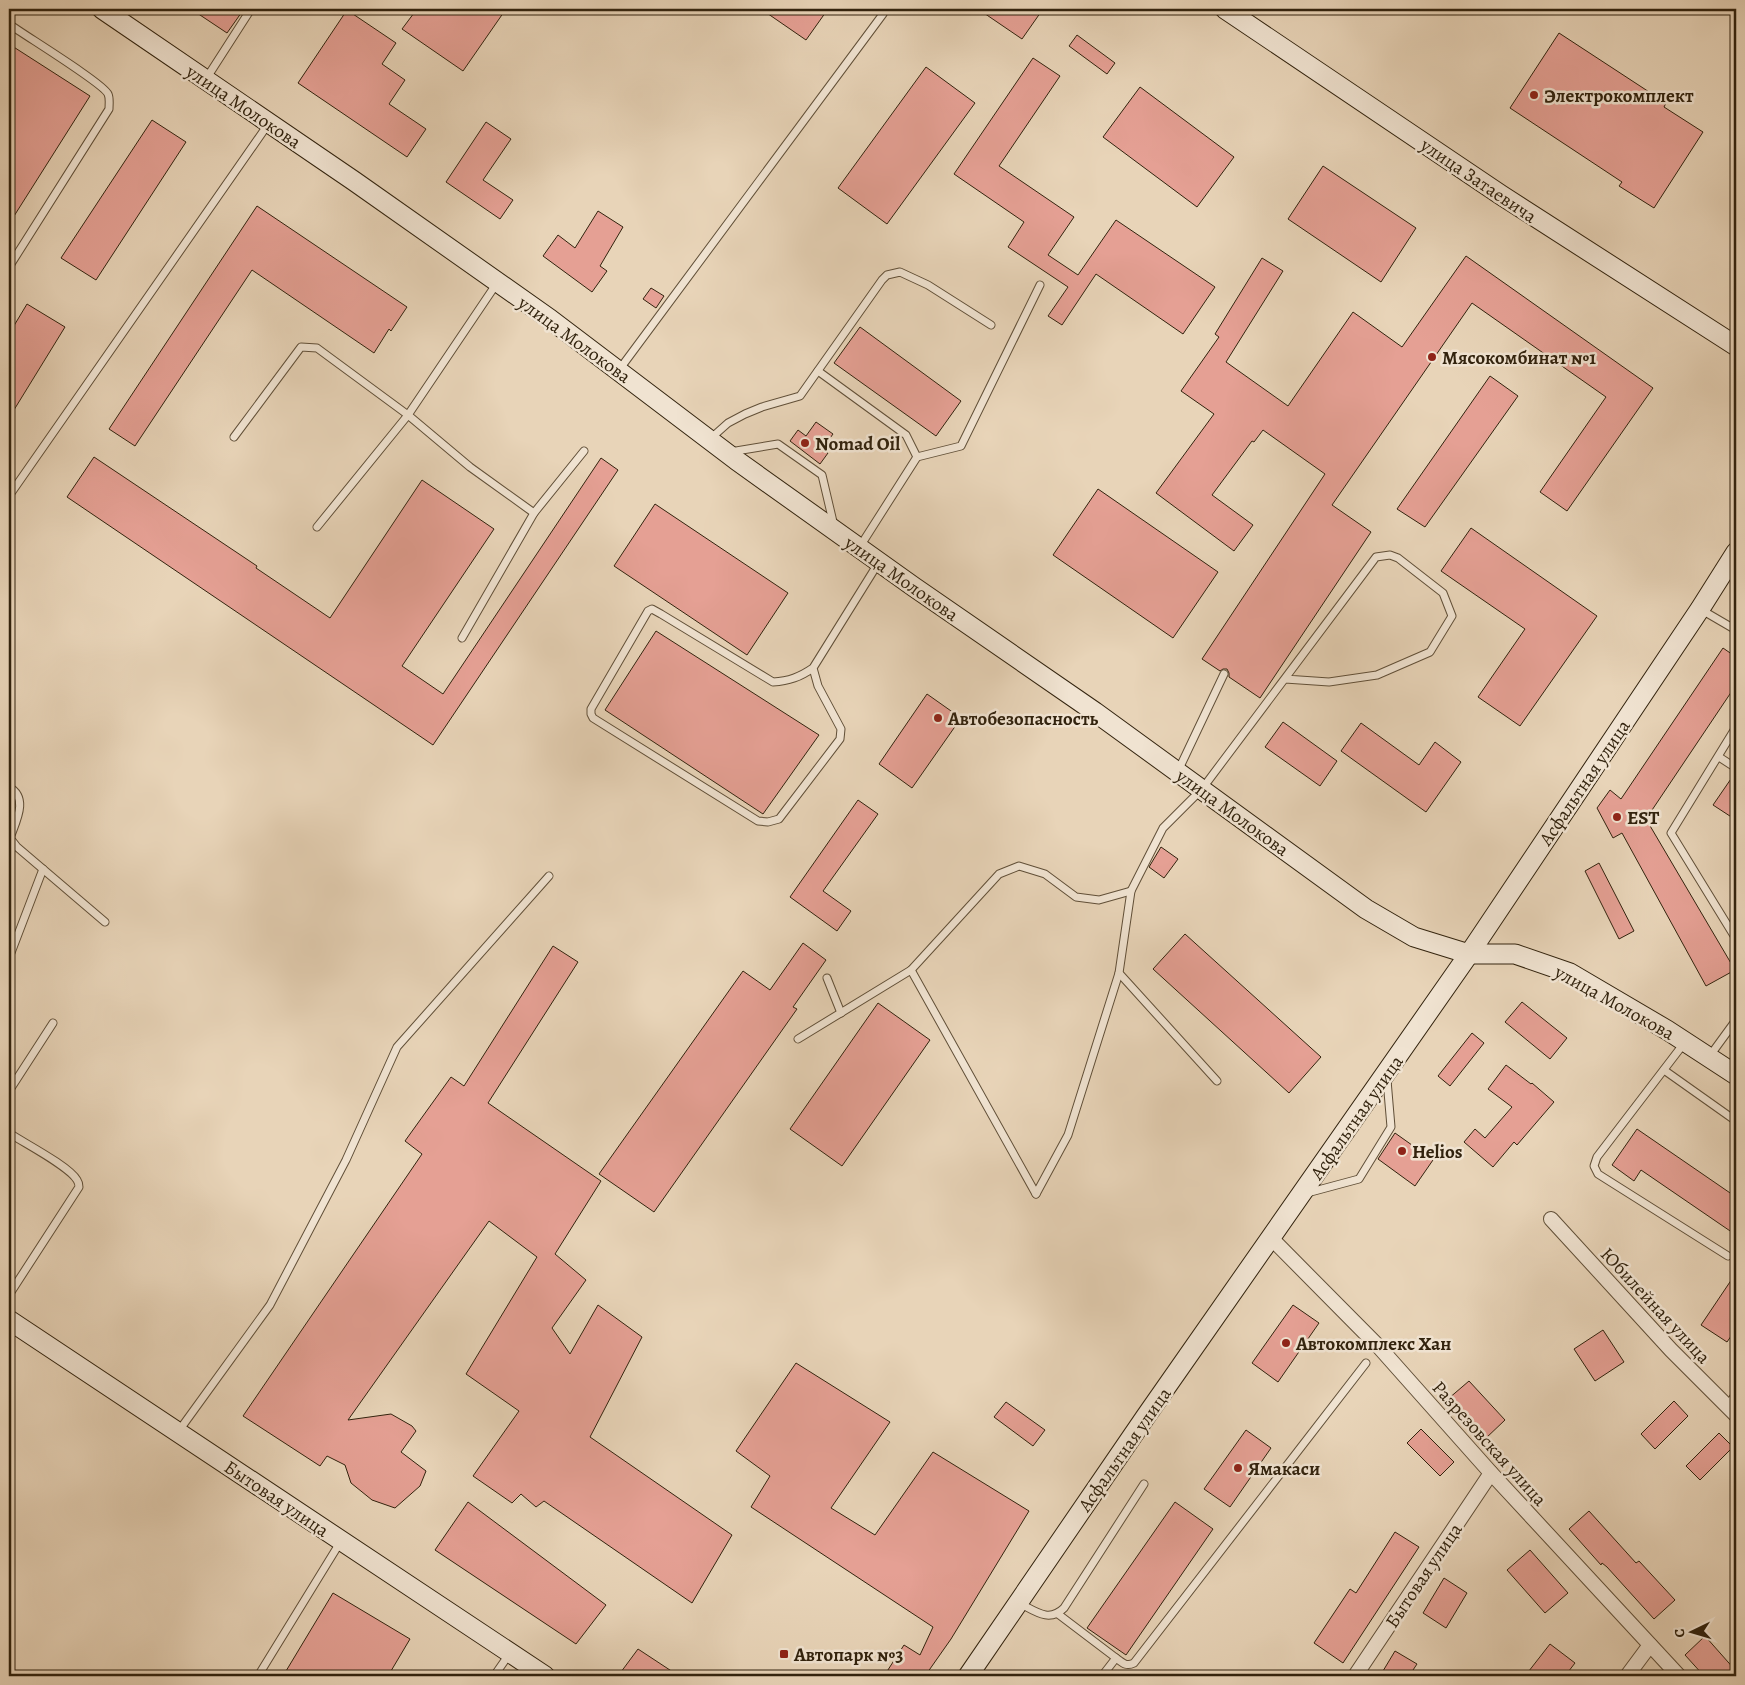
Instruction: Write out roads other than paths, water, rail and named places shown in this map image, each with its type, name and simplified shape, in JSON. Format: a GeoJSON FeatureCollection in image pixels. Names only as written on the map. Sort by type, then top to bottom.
{"type":"FeatureCollection","features":[{"type":"Feature","properties":{"kind":"street","name":"улица Молокова"},"geometry":{"type":"LineString","coordinates":[[102,9],[550,319],[726,452],[835,531],[1095,712],[1366,909],[1414,937],[1469,954],[1515,954],[1570,973],[1736,1075]]}},
{"type":"Feature","properties":{"kind":"street","name":"улица Затаевича"},"geometry":{"type":"LineString","coordinates":[[1225,9],[1501,195],[1736,346]]}},
{"type":"Feature","properties":{"kind":"street","name":"Асфальтная улица"},"geometry":{"type":"LineString","coordinates":[[968,1676],[1146,1416],[1469,954],[1700,609],[1736,552]]}},
{"type":"Feature","properties":{"kind":"street","name":"Юбилейная улица"},"geometry":{"type":"LineString","coordinates":[[1551,1219],[1671,1350],[1732,1411]]}},
{"type":"Feature","properties":{"kind":"street","name":"Разрезовская улица"},"geometry":{"type":"LineString","coordinates":[[1271,1238],[1379,1348],[1678,1676]]}},
{"type":"Feature","properties":{"kind":"street","name":"Бытовая улица"},"geometry":{"type":"LineString","coordinates":[[9,1320],[545,1676]]}},
{"type":"Feature","properties":{"kind":"street","name":"Бытовая улица"},"geometry":{"type":"LineString","coordinates":[[1355,1676],[1491,1473]]}},
{"type":"Feature","properties":{"kind":"street"},"geometry":{"type":"LineString","coordinates":[[1627,1676],[1650,1645]]}},
{"type":"Feature","properties":{"kind":"lane"},"geometry":{"type":"LineString","coordinates":[[206,80],[251,9]]}},
{"type":"Feature","properties":{"kind":"lane"},"geometry":{"type":"LineString","coordinates":[[618,370],[885,9]]}},
{"type":"Feature","properties":{"kind":"lane"},"geometry":{"type":"LineString","coordinates":[[9,24],[92,80],[108,93],[110,101],[109,109],[9,267]]}},
{"type":"Feature","properties":{"kind":"lane"},"geometry":{"type":"LineString","coordinates":[[9,496],[269,123]]}},
{"type":"Feature","properties":{"kind":"lane"},"geometry":{"type":"LineString","coordinates":[[710,440],[728,423],[745,414],[800,396],[882,280],[894,272],[900,272],[928,285],[991,325]]}},
{"type":"Feature","properties":{"kind":"lane"},"geometry":{"type":"LineString","coordinates":[[317,527],[408,415],[497,282]]}},
{"type":"Feature","properties":{"kind":"lane"},"geometry":{"type":"LineString","coordinates":[[859,548],[917,457],[961,446],[1040,286]]}},
{"type":"Feature","properties":{"kind":"lane"},"geometry":{"type":"LineString","coordinates":[[234,437],[301,347],[317,348],[408,415],[470,467],[534,513]]}},
{"type":"Feature","properties":{"kind":"lane"},"geometry":{"type":"LineString","coordinates":[[818,371],[906,435],[917,457]]}},
{"type":"Feature","properties":{"kind":"lane"},"geometry":{"type":"LineString","coordinates":[[726,452],[778,444],[822,475],[835,531]]}},
{"type":"Feature","properties":{"kind":"lane"},"geometry":{"type":"LineString","coordinates":[[462,638],[534,513],[584,451]]}},
{"type":"Feature","properties":{"kind":"lane"},"geometry":{"type":"LineString","coordinates":[[911,970],[1036,1194],[1068,1135],[1119,972],[1131,891],[1163,828],[1202,789],[1376,557],[1390,555],[1398,558],[1443,593],[1452,616],[1430,652],[1377,675],[1329,682],[1285,679]]}},
{"type":"Feature","properties":{"kind":"lane"},"geometry":{"type":"LineString","coordinates":[[813,668],[818,686],[842,734],[779,819],[768,822],[758,821],[594,718],[590,709],[648,610],[662,614],[773,682],[792,680],[803,675],[813,668],[879,562]]}},
{"type":"Feature","properties":{"kind":"lane"},"geometry":{"type":"LineString","coordinates":[[1700,609],[1736,630]]}},
{"type":"Feature","properties":{"kind":"lane"},"geometry":{"type":"LineString","coordinates":[[1178,772],[1224,674]]}},
{"type":"Feature","properties":{"kind":"lane"},"geometry":{"type":"LineString","coordinates":[[1736,728],[1671,833],[1736,939]]}},
{"type":"Feature","properties":{"kind":"lane"},"geometry":{"type":"LineString","coordinates":[[1719,757],[1736,768]]}},
{"type":"Feature","properties":{"kind":"lane"},"geometry":{"type":"LineString","coordinates":[[9,787],[19,796],[20,810],[10,838],[17,847],[105,922]]}},
{"type":"Feature","properties":{"kind":"lane"},"geometry":{"type":"LineString","coordinates":[[798,1039],[911,970],[999,874],[1019,866],[1045,874],[1076,897],[1099,900],[1131,891]]}},
{"type":"Feature","properties":{"kind":"lane"},"geometry":{"type":"LineString","coordinates":[[9,958],[43,869]]}},
{"type":"Feature","properties":{"kind":"lane"},"geometry":{"type":"LineString","coordinates":[[178,1432],[270,1304],[346,1160],[397,1047],[549,876]]}},
{"type":"Feature","properties":{"kind":"lane"},"geometry":{"type":"LineString","coordinates":[[1119,972],[1217,1081]]}},
{"type":"Feature","properties":{"kind":"lane"},"geometry":{"type":"LineString","coordinates":[[827,978],[841,1013]]}},
{"type":"Feature","properties":{"kind":"lane"},"geometry":{"type":"LineString","coordinates":[[1709,1057],[1736,1020]]}},
{"type":"Feature","properties":{"kind":"lane"},"geometry":{"type":"LineString","coordinates":[[9,1091],[53,1023]]}},
{"type":"Feature","properties":{"kind":"lane"},"geometry":{"type":"LineString","coordinates":[[1685,1042],[1597,1156],[1594,1166],[1598,1174],[1728,1256]]}},
{"type":"Feature","properties":{"kind":"lane"},"geometry":{"type":"LineString","coordinates":[[1664,1070],[1736,1121]]}},
{"type":"Feature","properties":{"kind":"lane"},"geometry":{"type":"LineString","coordinates":[[1302,1194],[1359,1179],[1391,1127],[1386,1072]]}},
{"type":"Feature","properties":{"kind":"lane"},"geometry":{"type":"LineString","coordinates":[[9,1133],[62,1166],[76,1178],[79,1182],[79,1187],[9,1295]]}},
{"type":"Feature","properties":{"kind":"lane"},"geometry":{"type":"LineString","coordinates":[[1058,1614],[1125,1665],[1134,1663],[1366,1363]]}},
{"type":"Feature","properties":{"kind":"lane"},"geometry":{"type":"LineString","coordinates":[[1732,1411],[1736,1393]]}},
{"type":"Feature","properties":{"kind":"lane"},"geometry":{"type":"LineString","coordinates":[[1018,1603],[1048,1616],[1058,1614],[1064,1608],[1144,1484]]}},
{"type":"Feature","properties":{"kind":"lane"},"geometry":{"type":"LineString","coordinates":[[258,1676],[342,1541]]}},
{"type":"Feature","properties":{"kind":"lane"},"geometry":{"type":"LineString","coordinates":[[494,1676],[510,1653]]}},
{"type":"Feature","properties":{"kind":"lane"},"geometry":{"type":"LineString","coordinates":[[1102,1676],[1116,1658]]}},
{"type":"Feature","properties":{"kind":"place","name":"Электрокомплект"},"geometry":{"type":"Point","coordinates":[1534,95]}},
{"type":"Feature","properties":{"kind":"place","name":"Мясокомбинат №1"},"geometry":{"type":"Point","coordinates":[1432,357]}},
{"type":"Feature","properties":{"kind":"place","name":"Nomad Oil"},"geometry":{"type":"Point","coordinates":[805,443]}},
{"type":"Feature","properties":{"kind":"place","name":"Автобезопасность"},"geometry":{"type":"Point","coordinates":[938,718]}},
{"type":"Feature","properties":{"kind":"place","name":"EST"},"geometry":{"type":"Point","coordinates":[1617,817]}},
{"type":"Feature","properties":{"kind":"place","name":"Helios"},"geometry":{"type":"Point","coordinates":[1402,1151]}},
{"type":"Feature","properties":{"kind":"place","name":"Автокомплекс Хан"},"geometry":{"type":"Point","coordinates":[1286,1343]}},
{"type":"Feature","properties":{"kind":"place","name":"Ямакаси"},"geometry":{"type":"Point","coordinates":[1238,1468]}},
{"type":"Feature","properties":{"kind":"place","name":"Автопарк №3"},"geometry":{"type":"Point","coordinates":[784,1654]}}]}
